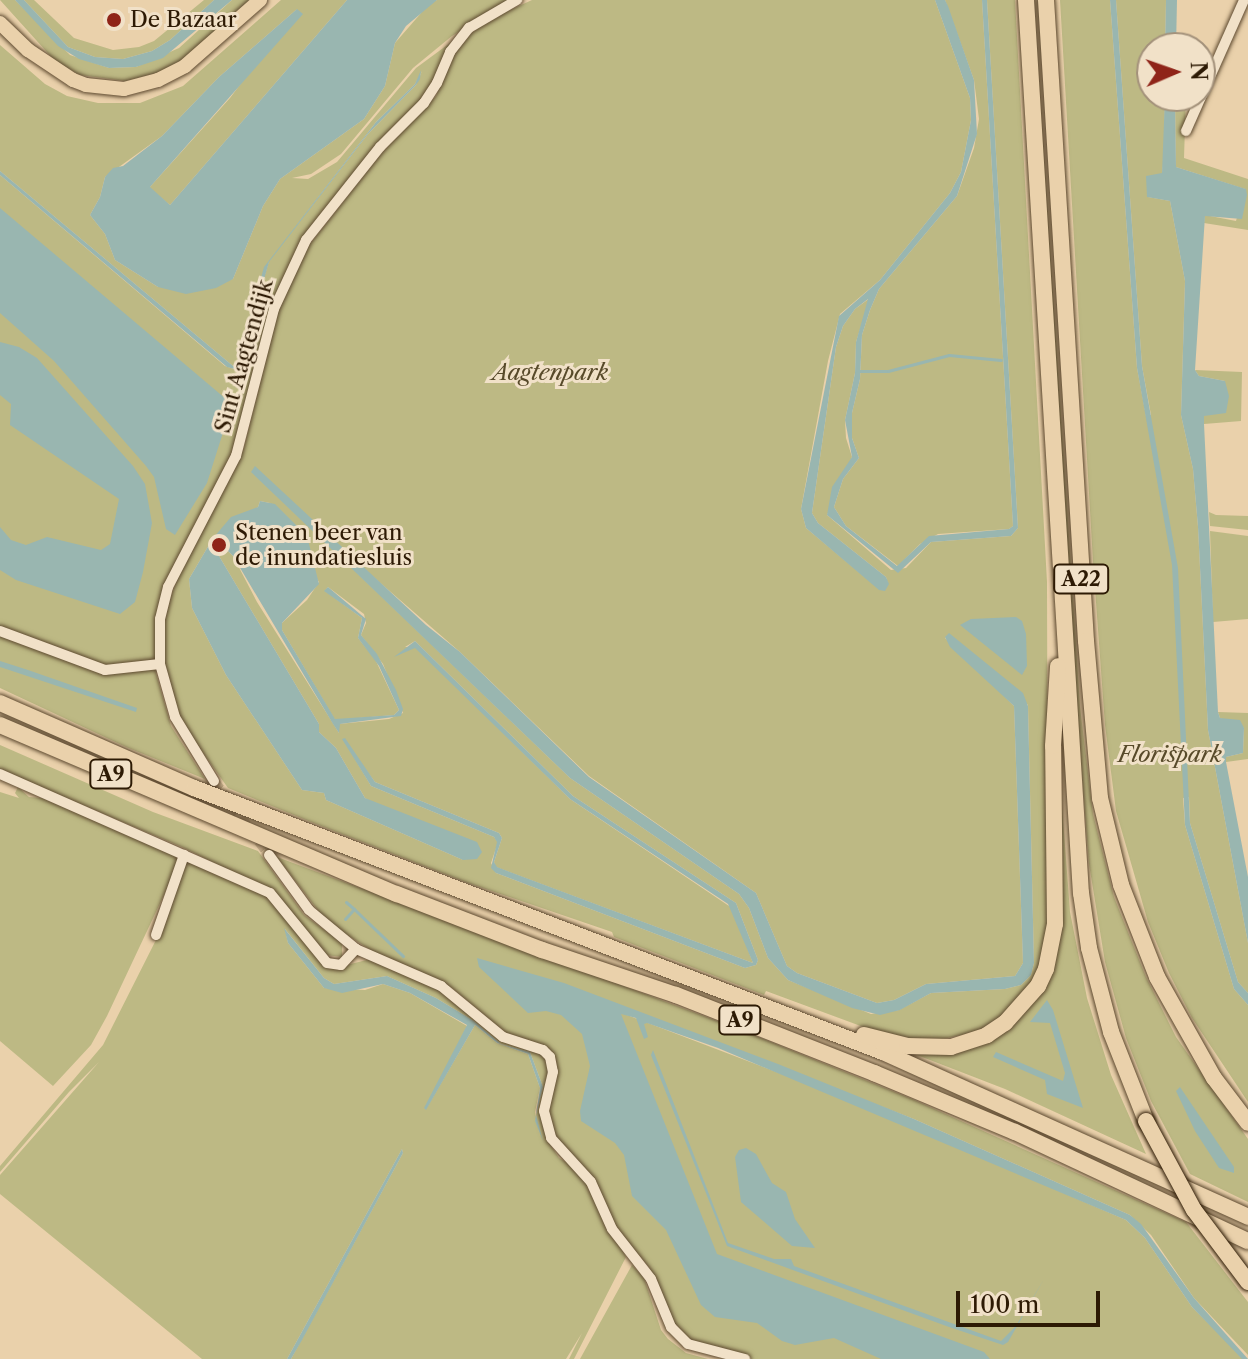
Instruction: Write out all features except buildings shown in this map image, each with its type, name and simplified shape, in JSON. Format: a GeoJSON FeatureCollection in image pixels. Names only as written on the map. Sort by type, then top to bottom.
{"type":"FeatureCollection","features":[{"type":"Feature","properties":{"kind":"highway","name":"A22"},"geometry":{"type":"LineString","coordinates":[[1026,0],[1085,921],[1111,1032],[1146,1121],[1194,1210],[1248,1282]]}},
{"type":"Feature","properties":{"kind":"highway","name":"A22"},"geometry":{"type":"LineString","coordinates":[[1046,0],[1086,641],[1100,798],[1121,885],[1157,977],[1207,1067],[1248,1123]]}},
{"type":"Feature","properties":{"kind":"highway","name":"A22"},"geometry":{"type":"LineString","coordinates":[[782,1012],[907,1046],[951,1047],[987,1035],[1005,1023],[1038,986],[1046,969],[1055,924],[1054,703],[1063,613]]}},
{"type":"Feature","properties":{"kind":"highway","name":"A9"},"geometry":{"type":"LineString","coordinates":[[0,703],[194,788],[782,1012],[1022,1112],[1248,1217]]}},
{"type":"Feature","properties":{"kind":"highway","name":"A9"},"geometry":{"type":"LineString","coordinates":[[0,725],[397,894],[542,950],[676,995],[888,1079],[1015,1132],[1248,1241]]}},
{"type":"Feature","properties":{"kind":"main road"},"geometry":{"type":"LineString","coordinates":[[0,23],[28,50],[59,71],[86,85],[111,89],[158,80],[185,66],[260,0]]}},
{"type":"Feature","properties":{"kind":"main road"},"geometry":{"type":"LineString","coordinates":[[0,10],[59,71]]}},
{"type":"Feature","properties":{"kind":"street","name":"Sint Aagtendijk"},"geometry":{"type":"LineString","coordinates":[[214,781],[175,717],[160,664],[160,619],[168,587],[232,465],[274,309],[306,240],[380,147],[424,103],[437,83],[450,52],[469,28],[517,0]]}},
{"type":"Feature","properties":{"kind":"street"},"geometry":{"type":"LineString","coordinates":[[1186,131],[1244,0]]}},
{"type":"Feature","properties":{"kind":"street"},"geometry":{"type":"LineString","coordinates":[[0,631],[105,670],[160,664]]}},
{"type":"Feature","properties":{"kind":"street"},"geometry":{"type":"LineString","coordinates":[[0,774],[270,893],[327,963],[341,965],[356,949]]}},
{"type":"Feature","properties":{"kind":"street"},"geometry":{"type":"LineString","coordinates":[[156,935],[184,855]]}},
{"type":"Feature","properties":{"kind":"street"},"geometry":{"type":"LineString","coordinates":[[269,855],[309,910],[356,949],[441,986],[503,1037],[543,1050],[550,1057],[553,1072],[544,1124],[559,1151],[591,1182],[612,1229],[651,1279],[671,1327],[688,1344],[745,1359]]}},
{"type":"Feature","properties":{"kind":"green space"},"geometry":{"type":"Polygon","coordinates":[[[0,0],[15,0],[70,55],[109,68],[136,67],[179,48],[232,0],[249,0],[182,61],[164,71],[126,81],[80,75],[55,61],[0,0]]]}},
{"type":"Feature","properties":{"kind":"green space"},"geometry":{"type":"Polygon","coordinates":[[[24,0],[34,0],[74,38],[113,50],[139,47],[154,41],[204,0],[214,0],[170,40],[152,51],[123,59],[95,57],[68,47],[24,0]]]}},
{"type":"Feature","properties":{"kind":"green space"},"geometry":{"type":"Polygon","coordinates":[[[281,0],[347,0],[170,205],[149,188],[230,98],[297,9],[219,77],[162,136],[105,177],[100,197],[90,215],[105,234],[115,260],[158,287],[233,279],[263,206],[280,179],[364,119],[385,86],[395,43],[429,4],[437,0],[511,0],[452,36],[413,68],[341,154],[311,174],[292,178],[308,179],[337,162],[416,68],[454,40],[431,88],[295,254],[273,306],[226,473],[174,564],[155,670],[171,726],[205,779],[126,747],[0,688],[0,175],[225,366],[237,370],[269,261],[262,275],[237,363],[233,366],[0,171],[0,45],[45,84],[67,96],[98,103],[140,103],[183,86],[281,0]],[[422,71],[415,84],[376,122],[283,243],[368,134],[416,85],[422,71]]]}},
{"type":"Feature","properties":{"kind":"green space","name":"Aagtenpark"},"geometry":{"type":"Polygon","coordinates":[[[532,0],[935,0],[970,98],[971,120],[961,172],[950,193],[880,280],[840,314],[828,361],[801,509],[806,528],[879,589],[888,584],[886,577],[818,523],[812,513],[836,347],[843,326],[855,309],[870,298],[856,342],[855,373],[845,420],[852,457],[827,515],[891,570],[906,568],[931,542],[1011,536],[1018,528],[987,0],[1015,0],[1047,582],[1048,929],[1045,952],[1033,981],[1004,1015],[979,1031],[929,1042],[885,1035],[766,991],[764,995],[614,937],[612,932],[468,883],[311,822],[228,788],[179,719],[163,667],[165,613],[181,569],[244,448],[277,315],[303,253],[380,155],[436,96],[454,54],[488,20],[532,0]],[[250,470],[570,778],[739,894],[749,908],[768,958],[788,980],[871,1014],[899,1010],[931,993],[1005,989],[1021,985],[1031,975],[1034,963],[1028,705],[1003,678],[949,634],[945,638],[1014,706],[1023,963],[1015,976],[926,984],[894,1000],[877,1003],[797,973],[787,966],[756,893],[589,776],[460,652],[250,470]],[[260,501],[258,507],[213,538],[189,579],[192,608],[226,675],[302,790],[324,793],[326,800],[463,860],[365,798],[336,748],[319,732],[319,724],[219,556],[226,549],[233,556],[257,602],[339,733],[339,724],[389,719],[403,713],[383,664],[361,635],[366,623],[364,614],[328,587],[325,591],[362,618],[358,638],[375,659],[399,710],[394,715],[335,720],[282,630],[282,623],[307,600],[319,582],[270,503],[260,501]],[[415,641],[405,647],[415,647],[423,654],[570,799],[732,908],[753,963],[496,867],[494,862],[502,838],[499,833],[375,782],[343,739],[371,786],[494,837],[498,842],[491,863],[496,873],[745,968],[756,965],[758,960],[736,903],[573,796],[415,641]]]}},
{"type":"Feature","properties":{"kind":"green space"},"geometry":{"type":"Polygon","coordinates":[[[945,0],[982,0],[1013,526],[1009,529],[938,534],[920,544],[898,566],[846,526],[834,507],[843,479],[859,458],[852,438],[852,413],[860,379],[862,335],[870,310],[879,289],[957,196],[974,148],[979,119],[974,80],[945,0]]]}},
{"type":"Feature","properties":{"kind":"green space"},"geometry":{"type":"Polygon","coordinates":[[[1034,0],[1080,707],[1093,814],[1114,897],[1146,977],[1176,1037],[1248,1139],[1248,1202],[1190,1174],[1151,1101],[1126,1038],[1105,962],[1089,864],[1078,725],[1034,0]]]}},
{"type":"Feature","properties":{"kind":"green space","name":"Florispark"},"geometry":{"type":"Polygon","coordinates":[[[1060,0],[1110,0],[1137,368],[1146,416],[1151,415],[1142,366],[1116,0],[1166,0],[1165,32],[1136,32],[1136,112],[1165,112],[1162,173],[1148,197],[1170,201],[1185,281],[1181,415],[1193,469],[1198,527],[1208,730],[1248,943],[1248,993],[1238,982],[1190,823],[1189,797],[1183,798],[1185,825],[1234,989],[1248,1005],[1248,1102],[1192,1018],[1169,973],[1148,922],[1116,811],[1105,725],[1060,0]]]}},
{"type":"Feature","properties":{"kind":"green space"},"geometry":{"type":"Polygon","coordinates":[[[1175,112],[1185,112],[1184,158],[1248,179],[1248,230],[1204,223],[1205,215],[1236,221],[1245,189],[1176,167],[1175,112]]]}},
{"type":"Feature","properties":{"kind":"green space"},"geometry":{"type":"Polygon","coordinates":[[[1195,370],[1242,372],[1241,421],[1204,424],[1203,416],[1225,381],[1199,376],[1195,370]]]}},
{"type":"Feature","properties":{"kind":"green space"},"geometry":{"type":"Polygon","coordinates":[[[1209,512],[1248,516],[1248,530],[1210,526],[1209,512]]]}},
{"type":"Feature","properties":{"kind":"green space"},"geometry":{"type":"Polygon","coordinates":[[[1210,531],[1248,536],[1248,619],[1213,622],[1210,531]]]}},
{"type":"Feature","properties":{"kind":"green space"},"geometry":{"type":"Polygon","coordinates":[[[1218,712],[1248,713],[1248,759],[1226,762],[1226,757],[1243,753],[1244,728],[1220,718],[1218,712]]]}},
{"type":"Feature","properties":{"kind":"green space"},"geometry":{"type":"Polygon","coordinates":[[[0,745],[153,812],[258,851],[304,915],[342,943],[342,957],[326,955],[276,893],[182,847],[0,770],[0,745]]]}},
{"type":"Feature","properties":{"kind":"green space"},"geometry":{"type":"Polygon","coordinates":[[[1060,780],[1070,912],[1087,998],[1111,1075],[1146,1154],[1005,1089],[917,1055],[959,1050],[1041,989],[1060,780]]]}},
{"type":"Feature","properties":{"kind":"green space"},"geometry":{"type":"Polygon","coordinates":[[[18,787],[29,797],[42,798],[175,855],[179,863],[91,1045],[53,1086],[0,1041],[0,792],[19,798],[15,793],[18,787]]]}},
{"type":"Feature","properties":{"kind":"green space"},"geometry":{"type":"Polygon","coordinates":[[[277,857],[736,1028],[912,1099],[1186,1222],[1248,1302],[1248,1355],[1194,1298],[1151,1235],[1130,1215],[914,1119],[579,990],[627,1015],[839,1096],[1126,1220],[1145,1238],[1192,1307],[1244,1359],[752,1359],[688,1340],[672,1320],[649,1267],[616,1229],[592,1176],[552,1135],[547,1117],[554,1058],[506,1033],[452,988],[377,954],[327,922],[277,857]]]}},
{"type":"Feature","properties":{"kind":"green space"},"geometry":{"type":"Polygon","coordinates":[[[187,861],[263,892],[330,969],[371,959],[440,990],[476,1016],[538,1051],[550,1063],[543,1103],[548,1141],[559,1158],[580,1170],[626,1257],[574,1359],[569,1359],[582,1333],[566,1359],[291,1359],[403,1153],[402,1149],[287,1359],[202,1359],[0,1194],[0,1175],[99,1062],[0,1172],[0,1166],[103,1045],[161,930],[187,861]],[[285,929],[288,943],[324,988],[365,990],[383,984],[410,993],[467,1026],[426,1109],[475,1025],[497,1043],[528,1054],[540,1088],[535,1112],[540,1137],[536,1115],[543,1087],[530,1052],[501,1044],[474,1021],[436,998],[387,976],[334,984],[324,978],[285,929]]]}},
{"type":"Feature","properties":{"kind":"green space"},"geometry":{"type":"Polygon","coordinates":[[[632,1265],[644,1278],[661,1330],[668,1339],[686,1353],[708,1359],[580,1359],[632,1265]]]}},
{"type":"Feature","properties":{"kind":"water"},"geometry":{"type":"Polygon","coordinates":[[[15,0],[24,0],[68,47],[95,57],[123,59],[152,51],[170,40],[214,0],[232,0],[163,58],[136,67],[109,68],[79,59],[58,46],[15,0]]]}},
{"type":"Feature","properties":{"kind":"water"},"geometry":{"type":"Polygon","coordinates":[[[347,0],[437,0],[406,26],[395,43],[385,86],[364,119],[280,179],[263,206],[233,279],[216,288],[186,294],[158,287],[115,260],[105,234],[90,215],[100,197],[105,177],[113,168],[123,166],[162,136],[219,77],[297,9],[303,14],[150,187],[170,205],[347,0]]]}},
{"type":"Feature","properties":{"kind":"water"},"geometry":{"type":"Polygon","coordinates":[[[935,0],[945,0],[948,6],[974,80],[977,134],[957,196],[879,289],[870,310],[862,335],[860,379],[852,413],[852,438],[859,458],[843,479],[834,507],[846,526],[897,566],[929,536],[1009,529],[1013,526],[982,0],[987,0],[1018,528],[1011,536],[931,542],[898,573],[827,515],[832,487],[852,457],[845,420],[855,373],[856,342],[868,299],[855,309],[843,326],[836,347],[812,513],[818,523],[886,577],[889,584],[885,591],[879,590],[806,528],[801,509],[839,316],[880,280],[950,193],[961,172],[971,120],[970,98],[935,0]]]}},
{"type":"Feature","properties":{"kind":"water"},"geometry":{"type":"Polygon","coordinates":[[[1110,0],[1116,0],[1142,366],[1178,568],[1190,823],[1238,982],[1248,993],[1248,1005],[1234,989],[1185,825],[1172,565],[1137,368],[1110,0]]]}},
{"type":"Feature","properties":{"kind":"water"},"geometry":{"type":"Polygon","coordinates":[[[1166,0],[1177,0],[1176,32],[1165,32],[1166,0]]]}},
{"type":"Feature","properties":{"kind":"water"},"geometry":{"type":"Polygon","coordinates":[[[421,70],[416,85],[368,134],[269,262],[238,370],[227,367],[0,175],[0,171],[233,366],[237,363],[264,267],[376,122],[415,84],[421,70]]]}},
{"type":"Feature","properties":{"kind":"water"},"geometry":{"type":"Polygon","coordinates":[[[1164,112],[1175,112],[1176,167],[1246,189],[1247,195],[1242,219],[1205,216],[1195,370],[1199,376],[1225,381],[1229,396],[1226,413],[1204,416],[1204,424],[1218,712],[1220,718],[1240,720],[1244,728],[1243,753],[1226,757],[1226,762],[1248,877],[1248,943],[1208,730],[1198,527],[1193,469],[1181,415],[1185,281],[1170,201],[1147,197],[1146,176],[1162,173],[1164,112]]]}},
{"type":"Feature","properties":{"kind":"water"},"geometry":{"type":"Polygon","coordinates":[[[0,208],[226,399],[226,423],[207,483],[175,535],[166,529],[154,477],[146,466],[54,361],[0,313],[0,208]]]}},
{"type":"Feature","properties":{"kind":"water"},"geometry":{"type":"Polygon","coordinates":[[[0,342],[19,347],[37,358],[133,466],[145,484],[152,523],[143,572],[135,602],[120,614],[16,580],[0,570],[0,527],[11,540],[26,545],[47,537],[101,550],[110,544],[119,499],[10,425],[11,404],[0,395],[0,342]]]}},
{"type":"Feature","properties":{"kind":"water"},"geometry":{"type":"Polygon","coordinates":[[[255,466],[426,625],[460,652],[589,777],[756,893],[787,966],[797,973],[877,1003],[894,1000],[926,984],[1015,976],[1023,963],[1014,706],[950,647],[945,637],[949,633],[1023,693],[1028,706],[1034,963],[1031,975],[1021,985],[1005,989],[931,993],[900,1010],[880,1015],[852,1008],[788,980],[768,958],[749,908],[739,894],[570,778],[251,472],[255,466]]]}},
{"type":"Feature","properties":{"kind":"water"},"geometry":{"type":"Polygon","coordinates":[[[260,501],[275,504],[307,536],[319,584],[282,623],[282,630],[335,719],[394,715],[399,710],[379,666],[358,638],[362,618],[324,591],[328,587],[366,619],[361,635],[377,654],[396,690],[403,709],[401,716],[340,724],[339,733],[333,724],[233,556],[214,537],[231,517],[258,507],[260,501]]]}},
{"type":"Feature","properties":{"kind":"water"},"geometry":{"type":"Polygon","coordinates":[[[213,538],[222,551],[219,556],[319,724],[319,732],[336,748],[365,798],[477,842],[482,852],[477,859],[463,860],[326,800],[324,793],[302,790],[226,675],[192,608],[189,579],[213,538]]]}},
{"type":"Feature","properties":{"kind":"water"},"geometry":{"type":"Polygon","coordinates":[[[1016,617],[1022,621],[1026,634],[1027,666],[1022,675],[960,625],[971,619],[1016,617]]]}},
{"type":"Feature","properties":{"kind":"water"},"geometry":{"type":"Polygon","coordinates":[[[415,641],[573,796],[736,903],[758,960],[756,965],[745,968],[496,873],[491,868],[497,842],[494,837],[371,786],[342,739],[345,738],[375,782],[499,833],[502,838],[494,862],[497,867],[753,963],[728,904],[570,799],[415,648],[394,657],[415,641]]]}},
{"type":"Feature","properties":{"kind":"water"},"geometry":{"type":"Polygon","coordinates":[[[0,661],[137,708],[136,712],[0,667],[0,661]]]}},
{"type":"Feature","properties":{"kind":"water"},"geometry":{"type":"Polygon","coordinates":[[[284,928],[324,978],[334,984],[387,976],[436,998],[474,1021],[501,1044],[530,1052],[543,1087],[536,1115],[543,1141],[535,1121],[540,1088],[528,1054],[497,1043],[475,1025],[426,1110],[424,1108],[467,1025],[410,993],[383,984],[342,993],[324,988],[288,943],[284,928]]]}},
{"type":"Feature","properties":{"kind":"water"},"geometry":{"type":"Polygon","coordinates":[[[477,958],[564,983],[778,1064],[914,1119],[1130,1215],[1141,1224],[1194,1298],[1248,1359],[1242,1359],[1192,1307],[1145,1238],[1126,1220],[718,1048],[647,1023],[644,1024],[648,1037],[644,1039],[636,1018],[621,1014],[717,1254],[984,1352],[990,1359],[881,1359],[834,1338],[795,1345],[782,1341],[757,1323],[715,1317],[701,1305],[666,1230],[632,1196],[624,1155],[615,1143],[581,1121],[580,1111],[590,1066],[582,1034],[561,1015],[546,1011],[528,1013],[479,967],[477,958]]]}},
{"type":"Feature","properties":{"kind":"water"},"geometry":{"type":"Polygon","coordinates":[[[1047,1000],[1053,1010],[1083,1108],[1047,1094],[1045,1080],[993,1057],[996,1052],[1063,1081],[1065,1073],[1050,1023],[1030,1022],[1047,1000]]]}},
{"type":"Feature","properties":{"kind":"water"},"geometry":{"type":"Polygon","coordinates":[[[653,1050],[728,1243],[774,1259],[791,1259],[794,1266],[1001,1341],[1016,1326],[1044,1279],[1008,1342],[1003,1345],[949,1327],[727,1246],[651,1055],[653,1050]]]}},
{"type":"Feature","properties":{"kind":"water"},"geometry":{"type":"Polygon","coordinates":[[[1180,1087],[1234,1167],[1234,1173],[1219,1168],[1195,1131],[1176,1091],[1180,1087]]]}},
{"type":"Feature","properties":{"kind":"water"},"geometry":{"type":"Polygon","coordinates":[[[746,1148],[756,1154],[772,1183],[786,1192],[795,1219],[815,1248],[792,1246],[741,1202],[735,1157],[739,1150],[746,1148]]]}},
{"type":"Feature","properties":{"kind":"water"},"geometry":{"type":"Polygon","coordinates":[[[402,1149],[403,1153],[302,1340],[291,1359],[287,1359],[402,1149]]]}},
{"type":"Feature","properties":{"kind":"waterway"},"geometry":{"type":"LineString","coordinates":[[860,371],[888,371],[949,355],[1001,360]]}},
{"type":"Feature","properties":{"kind":"waterway"},"geometry":{"type":"LineString","coordinates":[[346,902],[354,909]]}},
{"type":"Feature","properties":{"kind":"waterway"},"geometry":{"type":"LineString","coordinates":[[345,919],[354,909],[403,956]]}},
{"type":"Feature","properties":{"kind":"tunnel"},"geometry":{"type":"LineString","coordinates":[[214,781],[269,855]]}},
{"type":"Feature","properties":{"kind":"place","name":"De Bazaar"},"geometry":{"type":"Point","coordinates":[114,20]}},
{"type":"Feature","properties":{"kind":"place","name":"Stenen beer van de inundatiesluis"},"geometry":{"type":"Point","coordinates":[219,545]}}]}
